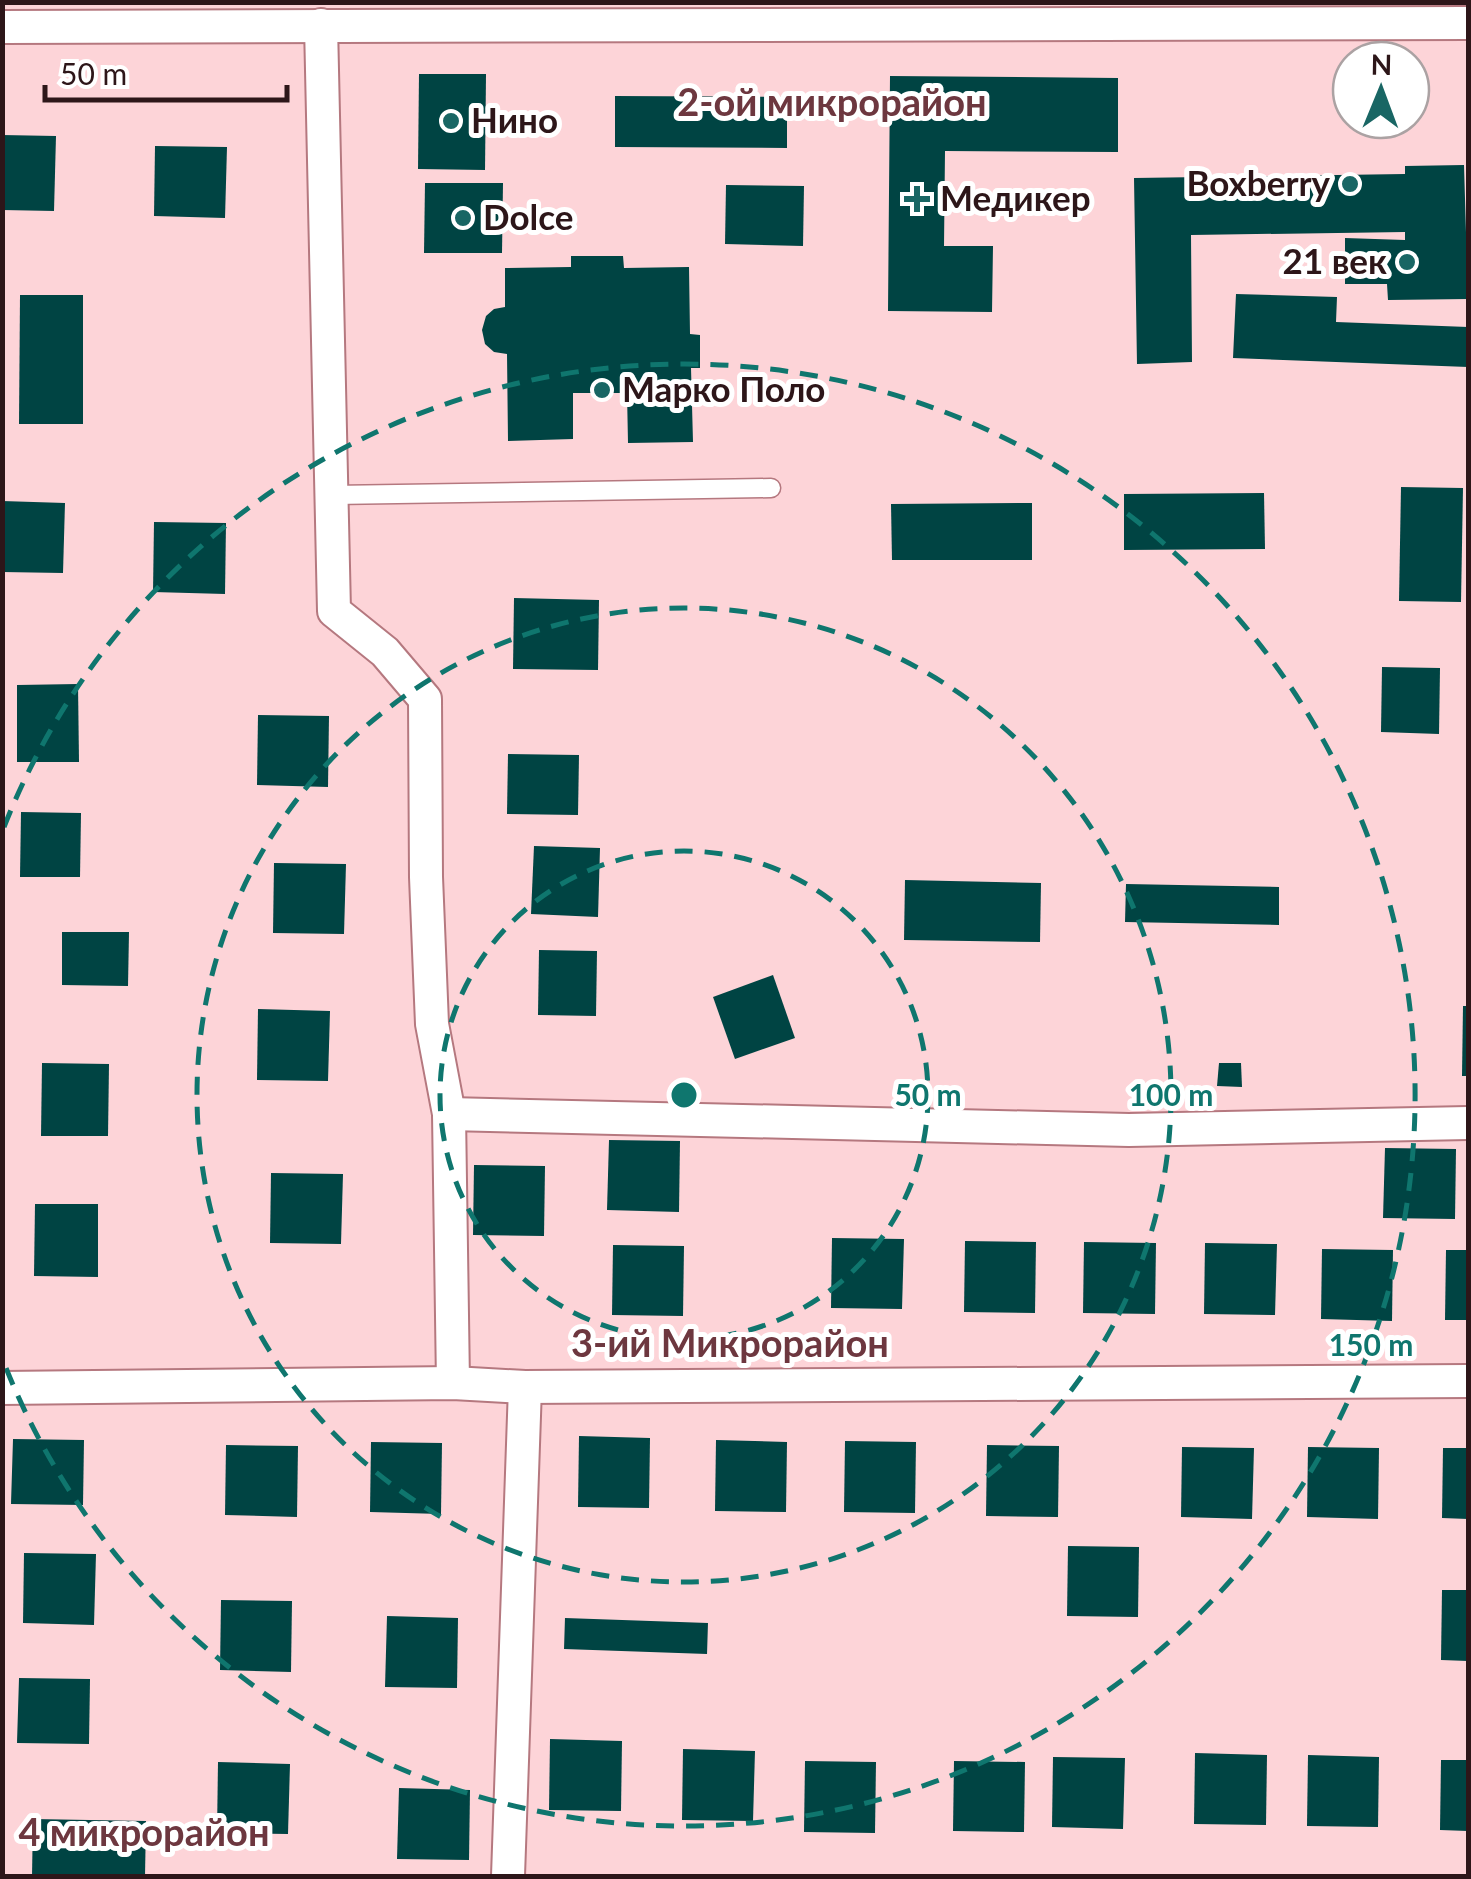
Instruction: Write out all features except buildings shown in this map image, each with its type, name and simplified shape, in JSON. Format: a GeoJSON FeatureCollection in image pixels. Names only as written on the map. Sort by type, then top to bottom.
{"type":"FeatureCollection","features":[{"type":"Feature","properties":{"kind":"street"},"geometry":{"type":"LineString","coordinates":[[2,27],[224,14],[1468,23]]}},
{"type":"Feature","properties":{"kind":"street"},"geometry":{"type":"LineString","coordinates":[[322,14],[334,611],[385,652],[425,699],[432,1024],[448,1114],[453,1383]]}},
{"type":"Feature","properties":{"kind":"street"},"geometry":{"type":"LineString","coordinates":[[448,1114],[1129,1130],[1468,1123]]}},
{"type":"Feature","properties":{"kind":"street"},"geometry":{"type":"LineString","coordinates":[[2,1388],[1468,1381]]}},
{"type":"Feature","properties":{"kind":"street"},"geometry":{"type":"LineString","coordinates":[[508,1876],[524,1387]]}},
{"type":"Feature","properties":{"kind":"lane"},"geometry":{"type":"LineString","coordinates":[[332,495],[771,488]]}},
{"type":"Feature","properties":{"kind":"place","name":"Нино"},"geometry":{"type":"Point","coordinates":[451,121]}},
{"type":"Feature","properties":{"kind":"place","name":"Boxberry"},"geometry":{"type":"Point","coordinates":[1350,184]}},
{"type":"Feature","properties":{"kind":"place","name":"Медикер"},"geometry":{"type":"Point","coordinates":[917,199]}},
{"type":"Feature","properties":{"kind":"place","name":"Dolce"},"geometry":{"type":"Point","coordinates":[463,218]}},
{"type":"Feature","properties":{"kind":"place","name":"21 век"},"geometry":{"type":"Point","coordinates":[1407,262]}},
{"type":"Feature","properties":{"kind":"place","name":"Марко Поло"},"geometry":{"type":"Point","coordinates":[602,390]}},
{"type":"Feature","properties":{"kind":"district","name":"2-ой микрорайон"},"geometry":{"type":"Point","coordinates":[832,103]}},
{"type":"Feature","properties":{"kind":"district","name":"3-ий Микрорайон"},"geometry":{"type":"Point","coordinates":[730,1344]}},
{"type":"Feature","properties":{"kind":"district","name":"4 микрорайон"},"geometry":{"type":"Point","coordinates":[144,1833]}}]}
